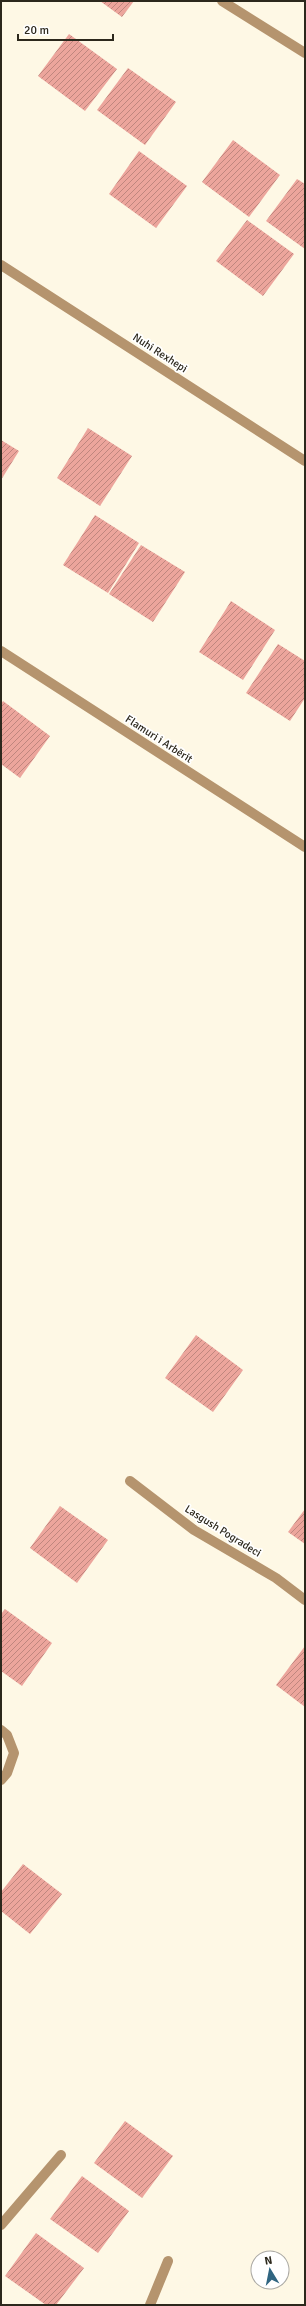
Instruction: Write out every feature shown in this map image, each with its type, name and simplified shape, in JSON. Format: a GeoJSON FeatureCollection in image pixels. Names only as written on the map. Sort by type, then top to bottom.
{"type":"FeatureCollection","features":[{"type":"Feature","properties":{"kind":"street"},"geometry":{"type":"LineString","coordinates":[[222,1],[305,53]]}},
{"type":"Feature","properties":{"kind":"street","name":"Nuhi Rexhepi"},"geometry":{"type":"LineString","coordinates":[[1,265],[305,461]]}},
{"type":"Feature","properties":{"kind":"street","name":"Flamuri i Arbërit"},"geometry":{"type":"LineString","coordinates":[[1,651],[305,847]]}},
{"type":"Feature","properties":{"kind":"street","name":"Lasgush Pogradeci"},"geometry":{"type":"LineString","coordinates":[[130,1481],[194,1530],[276,1578],[305,1600]]}},
{"type":"Feature","properties":{"kind":"street"},"geometry":{"type":"LineString","coordinates":[[1,1730],[7,1735],[14,1753],[7,1773],[1,1780]]}},
{"type":"Feature","properties":{"kind":"street"},"geometry":{"type":"LineString","coordinates":[[1,2225],[61,2155]]}},
{"type":"Feature","properties":{"kind":"street"},"geometry":{"type":"LineString","coordinates":[[150,2305],[168,2261]]}},
{"type":"Feature","properties":{"kind":"building"},"geometry":{"type":"Polygon","coordinates":[[[100,1],[134,1],[122,17],[100,1]]]}},
{"type":"Feature","properties":{"kind":"building"},"geometry":{"type":"Polygon","coordinates":[[[69,34],[117,69],[85,111],[38,76],[69,34]]]}},
{"type":"Feature","properties":{"kind":"building"},"geometry":{"type":"Polygon","coordinates":[[[128,68],[176,102],[145,145],[97,110],[128,68]]]}},
{"type":"Feature","properties":{"kind":"building"},"geometry":{"type":"Polygon","coordinates":[[[233,140],[280,175],[249,217],[202,182],[233,140]]]}},
{"type":"Feature","properties":{"kind":"building"},"geometry":{"type":"Polygon","coordinates":[[[139,151],[187,186],[156,228],[109,194],[139,151]]]}},
{"type":"Feature","properties":{"kind":"building"},"geometry":{"type":"Polygon","coordinates":[[[297,179],[305,184],[305,249],[266,221],[297,179]]]}},
{"type":"Feature","properties":{"kind":"building"},"geometry":{"type":"Polygon","coordinates":[[[247,220],[294,254],[263,296],[216,261],[247,220]]]}},
{"type":"Feature","properties":{"kind":"building"},"geometry":{"type":"Polygon","coordinates":[[[88,428],[132,456],[100,506],[57,478],[88,428]]]}},
{"type":"Feature","properties":{"kind":"building"},"geometry":{"type":"Polygon","coordinates":[[[1,440],[19,451],[1,480],[1,440]]]}},
{"type":"Feature","properties":{"kind":"building"},"geometry":{"type":"Polygon","coordinates":[[[95,515],[139,543],[108,593],[63,565],[95,515]]]}},
{"type":"Feature","properties":{"kind":"building"},"geometry":{"type":"Polygon","coordinates":[[[141,545],[185,572],[153,622],[109,594],[141,545]]]}},
{"type":"Feature","properties":{"kind":"building"},"geometry":{"type":"Polygon","coordinates":[[[231,601],[275,630],[243,680],[199,652],[231,601]]]}},
{"type":"Feature","properties":{"kind":"building"},"geometry":{"type":"Polygon","coordinates":[[[278,644],[305,661],[305,698],[290,721],[246,693],[278,644]]]}},
{"type":"Feature","properties":{"kind":"building"},"geometry":{"type":"Polygon","coordinates":[[[3,701],[50,736],[20,778],[1,764],[1,704],[3,701]]]}},
{"type":"Feature","properties":{"kind":"building"},"geometry":{"type":"Polygon","coordinates":[[[196,1335],[243,1370],[213,1412],[165,1378],[196,1335]]]}},
{"type":"Feature","properties":{"kind":"building"},"geometry":{"type":"Polygon","coordinates":[[[60,1506],[108,1540],[77,1583],[30,1548],[60,1506]]]}},
{"type":"Feature","properties":{"kind":"building"},"geometry":{"type":"Polygon","coordinates":[[[305,1509],[305,1544],[288,1532],[305,1509]]]}},
{"type":"Feature","properties":{"kind":"building"},"geometry":{"type":"Polygon","coordinates":[[[5,1609],[52,1643],[22,1686],[1,1671],[1,1614],[5,1609]]]}},
{"type":"Feature","properties":{"kind":"building"},"geometry":{"type":"Polygon","coordinates":[[[305,1646],[305,1707],[276,1685],[305,1646]]]}},
{"type":"Feature","properties":{"kind":"building"},"geometry":{"type":"Polygon","coordinates":[[[23,1864],[62,1894],[30,1934],[1,1911],[1,1892],[23,1864]]]}},
{"type":"Feature","properties":{"kind":"building"},"geometry":{"type":"Polygon","coordinates":[[[125,2121],[173,2156],[142,2198],[94,2163],[125,2121]]]}},
{"type":"Feature","properties":{"kind":"building"},"geometry":{"type":"Polygon","coordinates":[[[82,2176],[129,2211],[98,2253],[50,2219],[82,2176]]]}},
{"type":"Feature","properties":{"kind":"building"},"geometry":{"type":"Polygon","coordinates":[[[36,2233],[84,2268],[56,2305],[46,2305],[5,2276],[36,2233]]]}}]}
